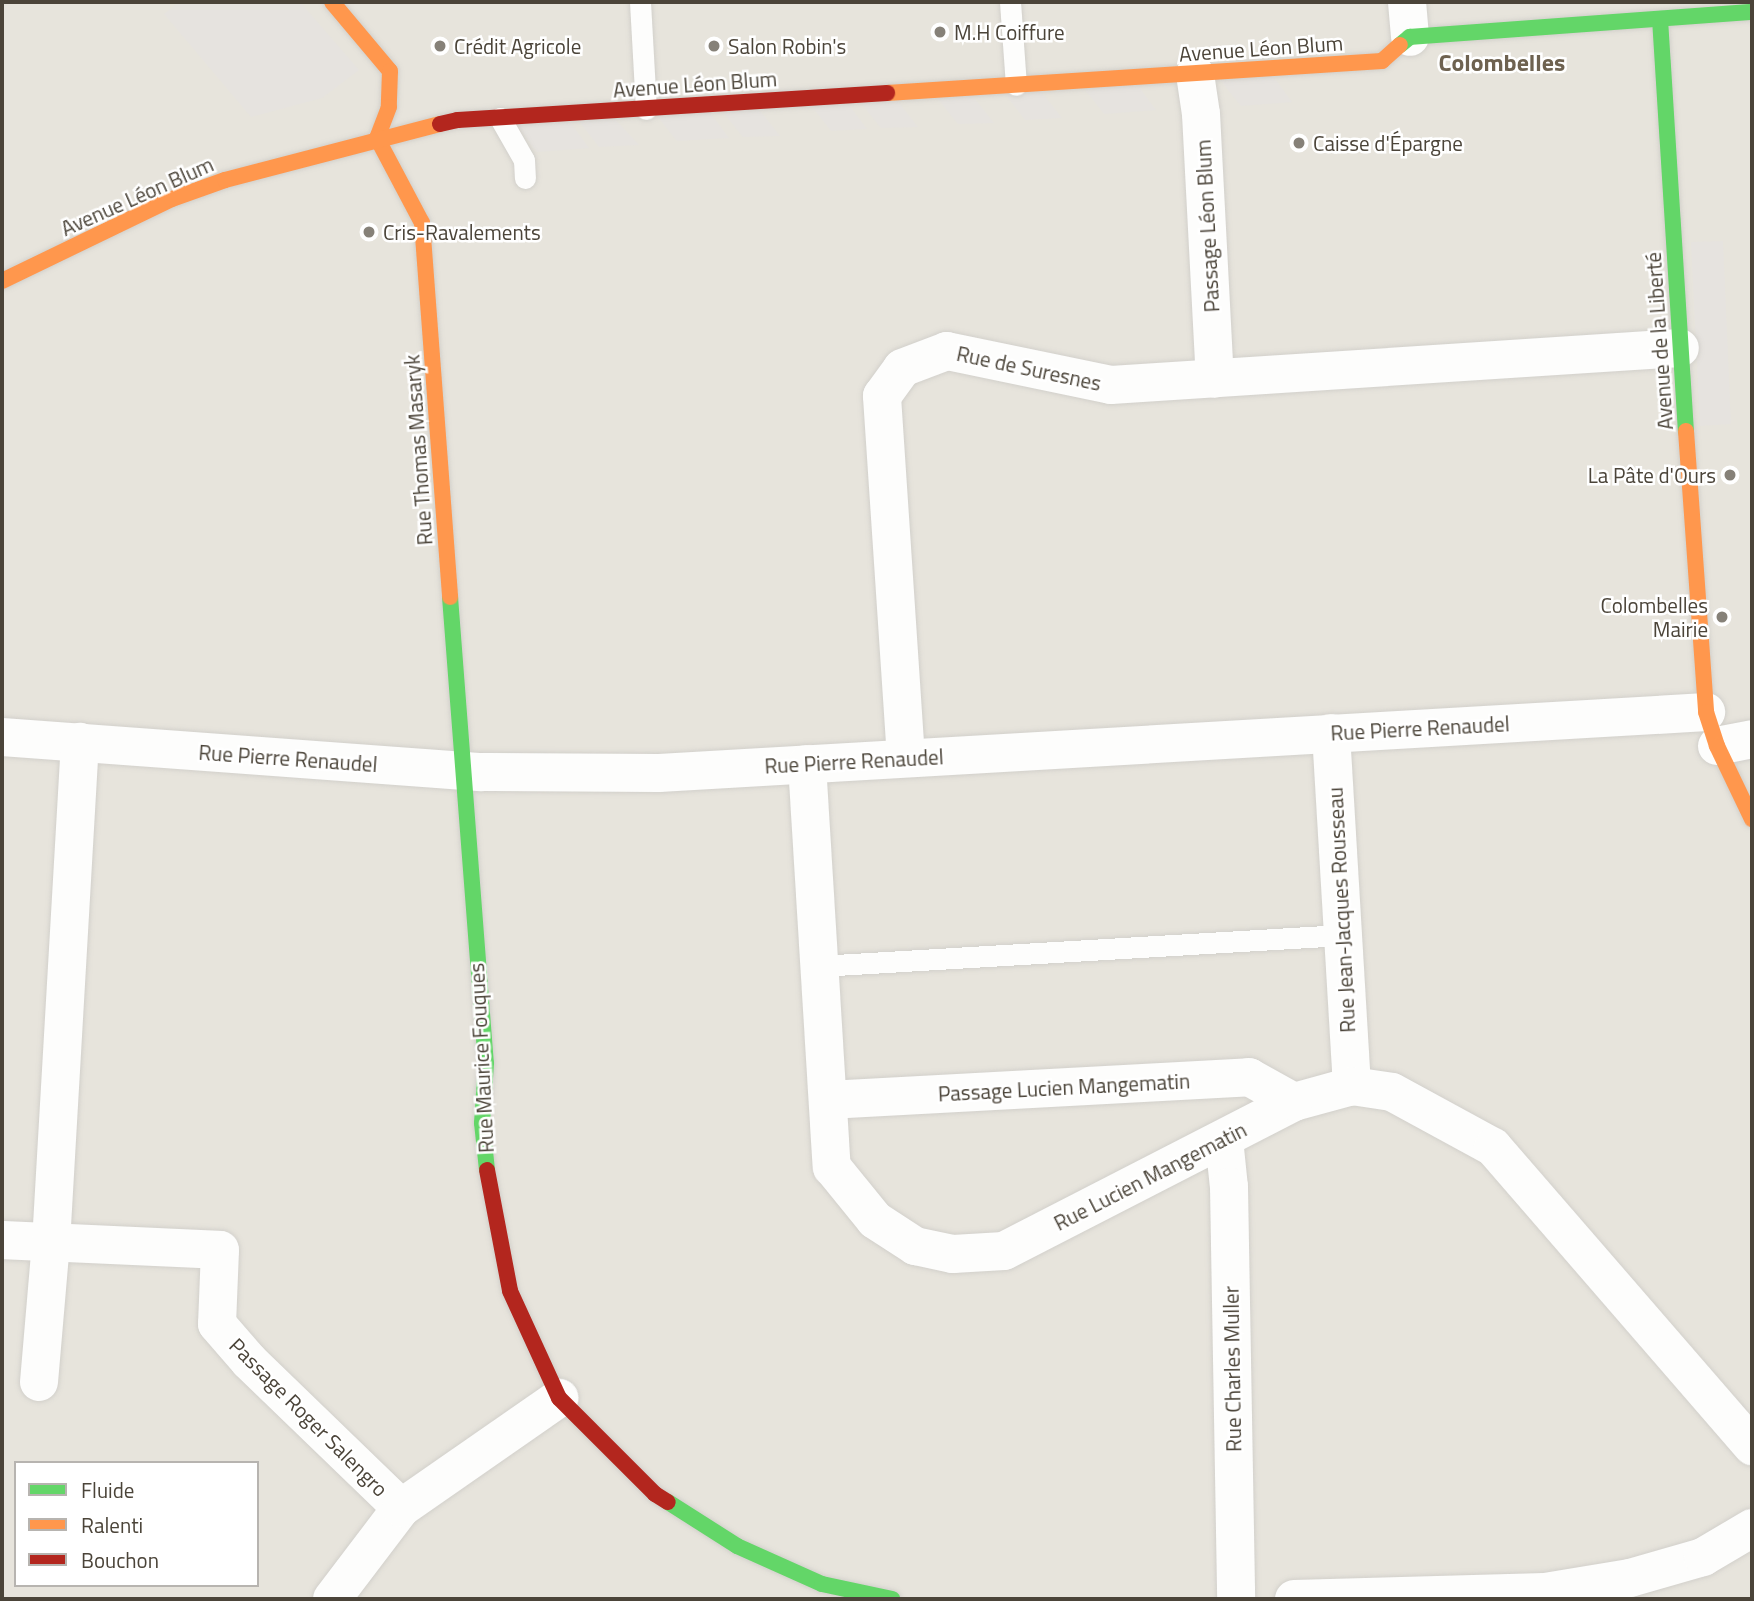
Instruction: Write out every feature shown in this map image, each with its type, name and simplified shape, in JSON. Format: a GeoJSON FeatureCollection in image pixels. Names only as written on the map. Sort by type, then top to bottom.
{"type":"FeatureCollection","features":[{"type":"Feature","properties":{"kind":"street"},"geometry":{"type":"LineString","coordinates":[[332,2],[390,71],[389,107],[377,138]]}},
{"type":"Feature","properties":{"kind":"street"},"geometry":{"type":"LineString","coordinates":[[1409,19],[1660,19],[1752,12]]}},
{"type":"Feature","properties":{"kind":"street","name":"Avenue Léon Blum"},"geometry":{"type":"LineString","coordinates":[[2,281],[172,199],[225,180],[377,138],[458,120],[1382,61],[1409,19]]}},
{"type":"Feature","properties":{"kind":"street","name":"Avenue de la Liberté"},"geometry":{"type":"LineString","coordinates":[[1660,19],[1681,348],[1725,732],[1752,819]]}},
{"type":"Feature","properties":{"kind":"street","name":"Passage Léon Blum"},"geometry":{"type":"LineString","coordinates":[[1195,74],[1201,114],[1215,379]]}},
{"type":"Feature","properties":{"kind":"street","name":"Rue Thomas Masaryk"},"geometry":{"type":"LineString","coordinates":[[377,138],[422,223],[463,770]]}},
{"type":"Feature","properties":{"kind":"street","name":"Rue de Suresnes"},"geometry":{"type":"LineString","coordinates":[[906,758],[882,396],[902,368],[947,351],[1111,385],[1681,348]]}},
{"type":"Feature","properties":{"kind":"street","name":"Rue Pierre Renaudel"},"geometry":{"type":"LineString","coordinates":[[2,737],[463,770],[659,773],[1331,733],[1725,732]]}},
{"type":"Feature","properties":{"kind":"street","name":"Rue Jean-Jacques Rousseau"},"geometry":{"type":"LineString","coordinates":[[1331,733],[1352,1086]]}},
{"type":"Feature","properties":{"kind":"street"},"geometry":{"type":"LineString","coordinates":[[39,1382],[51,1243],[80,742]]}},
{"type":"Feature","properties":{"kind":"street","name":"Rue Lucien Mangematin"},"geometry":{"type":"LineString","coordinates":[[807,764],[832,1167],[875,1220],[915,1246],[953,1254],[1004,1251],[1294,1102],[1352,1086],[1392,1092],[1493,1147],[1752,1446]]}},
{"type":"Feature","properties":{"kind":"street","name":"Rue Maurice Fouques"},"geometry":{"type":"LineString","coordinates":[[463,770],[486,1063],[482,1124],[486,1166],[493,1187],[510,1291],[559,1398],[655,1494],[737,1546],[822,1584],[892,1599]]}},
{"type":"Feature","properties":{"kind":"street","name":"Passage Lucien Mangematin"},"geometry":{"type":"LineString","coordinates":[[828,1100],[1249,1077],[1294,1102]]}},
{"type":"Feature","properties":{"kind":"street","name":"Rue Charles Muller"},"geometry":{"type":"LineString","coordinates":[[1224,1139],[1229,1187],[1236,1599]]}},
{"type":"Feature","properties":{"kind":"street","name":"Passage Roger Salengro"},"geometry":{"type":"LineString","coordinates":[[2,1240],[220,1250],[217,1324],[249,1361],[401,1508]]}},
{"type":"Feature","properties":{"kind":"street"},"geometry":{"type":"LineString","coordinates":[[331,1599],[401,1508],[559,1398]]}},
{"type":"Feature","properties":{"kind":"street"},"geometry":{"type":"LineString","coordinates":[[1294,1599],[1545,1592],[1630,1578],[1703,1557],[1752,1528]]}},
{"type":"Feature","properties":{"kind":"lane"},"geometry":{"type":"LineString","coordinates":[[640,2],[646,109]]}},
{"type":"Feature","properties":{"kind":"lane"},"geometry":{"type":"LineString","coordinates":[[1010,2],[1016,85]]}},
{"type":"Feature","properties":{"kind":"lane"},"geometry":{"type":"LineString","coordinates":[[500,118],[524,160],[524,178]]}},
{"type":"Feature","properties":{"kind":"lane"},"geometry":{"type":"LineString","coordinates":[[819,966],[1343,935]]}},
{"type":"Feature","properties":{"kind":"shaded area"},"geometry":{"type":"Polygon","coordinates":[[[2,2],[1752,2],[1752,1599],[2,1599],[2,2]]]}},
{"type":"Feature","properties":{"kind":"shaded area"},"geometry":{"type":"Polygon","coordinates":[[[179,2],[300,2],[359,70],[322,98],[251,117],[164,14],[179,2]]]}},
{"type":"Feature","properties":{"kind":"shaded area"},"geometry":{"type":"Polygon","coordinates":[[[1273,76],[1292,102],[1241,106],[1220,80],[1273,76]]]}},
{"type":"Feature","properties":{"kind":"shaded area"},"geometry":{"type":"Polygon","coordinates":[[[1136,83],[1156,110],[1104,114],[1083,87],[1136,83]]]}},
{"type":"Feature","properties":{"kind":"shaded area"},"geometry":{"type":"Polygon","coordinates":[[[1040,90],[1062,118],[1025,120],[1005,94],[1040,90]]]}},
{"type":"Feature","properties":{"kind":"shaded area"},"geometry":{"type":"Polygon","coordinates":[[[972,95],[994,123],[958,124],[937,98],[972,95]]]}},
{"type":"Feature","properties":{"kind":"shaded area"},"geometry":{"type":"Polygon","coordinates":[[[896,99],[918,127],[881,128],[860,102],[896,99]]]}},
{"type":"Feature","properties":{"kind":"shaded area"},"geometry":{"type":"Polygon","coordinates":[[[846,101],[867,129],[831,131],[810,104],[846,101]]]}},
{"type":"Feature","properties":{"kind":"shaded area"},"geometry":{"type":"Polygon","coordinates":[[[758,108],[780,136],[743,137],[722,111],[758,108]]]}},
{"type":"Feature","properties":{"kind":"shaded area"},"geometry":{"type":"Polygon","coordinates":[[[709,111],[729,138],[677,141],[656,115],[709,111]]]}},
{"type":"Feature","properties":{"kind":"shaded area"},"geometry":{"type":"Polygon","coordinates":[[[614,118],[639,145],[599,147],[578,120],[614,118]]]}},
{"type":"Feature","properties":{"kind":"shaded area"},"geometry":{"type":"Polygon","coordinates":[[[570,122],[589,148],[537,152],[517,125],[570,122]]]}},
{"type":"Feature","properties":{"kind":"shaded area"},"geometry":{"type":"Polygon","coordinates":[[[1723,241],[1731,424],[1700,426],[1691,242],[1723,241]]]}},
{"type":"Feature","properties":{"kind":"traffic: fast"},"geometry":{"type":"LineString","coordinates":[[1400,45],[1410,37],[1752,12]]}},
{"type":"Feature","properties":{"kind":"traffic: fast"},"geometry":{"type":"LineString","coordinates":[[1660,19],[1686,431]]}},
{"type":"Feature","properties":{"kind":"traffic: fast"},"geometry":{"type":"LineString","coordinates":[[450,597],[486,1063],[482,1123],[487,1170]]}},
{"type":"Feature","properties":{"kind":"traffic: fast"},"geometry":{"type":"LineString","coordinates":[[668,1502],[737,1546],[822,1584],[892,1599]]}},
{"type":"Feature","properties":{"kind":"traffic: slow"},"geometry":{"type":"LineString","coordinates":[[332,2],[390,71],[389,107],[377,138]]}},
{"type":"Feature","properties":{"kind":"traffic: slow"},"geometry":{"type":"LineString","coordinates":[[887,93],[1382,61],[1400,45]]}},
{"type":"Feature","properties":{"kind":"traffic: slow"},"geometry":{"type":"LineString","coordinates":[[2,281],[172,199],[225,180],[440,124]]}},
{"type":"Feature","properties":{"kind":"traffic: slow"},"geometry":{"type":"LineString","coordinates":[[377,138],[422,223],[450,597]]}},
{"type":"Feature","properties":{"kind":"traffic: slow"},"geometry":{"type":"LineString","coordinates":[[1686,431],[1706,712],[1717,746],[1752,819]]}},
{"type":"Feature","properties":{"kind":"traffic: jam"},"geometry":{"type":"LineString","coordinates":[[440,124],[458,120],[887,93]]}},
{"type":"Feature","properties":{"kind":"traffic: jam"},"geometry":{"type":"LineString","coordinates":[[487,1170],[510,1291],[559,1398],[655,1494],[668,1502]]}},
{"type":"Feature","properties":{"kind":"place","name":"M.H Coiffure"},"geometry":{"type":"Point","coordinates":[940,32]}},
{"type":"Feature","properties":{"kind":"place","name":"Crédit Agricole"},"geometry":{"type":"Point","coordinates":[440,46]}},
{"type":"Feature","properties":{"kind":"place","name":"Salon Robin's"},"geometry":{"type":"Point","coordinates":[714,46]}},
{"type":"Feature","properties":{"kind":"place","name":"Caisse d'Épargne"},"geometry":{"type":"Point","coordinates":[1299,143]}},
{"type":"Feature","properties":{"kind":"place","name":"Cris-Ravalements"},"geometry":{"type":"Point","coordinates":[369,232]}},
{"type":"Feature","properties":{"kind":"place","name":"La Pâte d'Ours"},"geometry":{"type":"Point","coordinates":[1730,475]}},
{"type":"Feature","properties":{"kind":"place","name":"Colombelles Mairie"},"geometry":{"type":"Point","coordinates":[1722,617]}},
{"type":"Feature","properties":{"kind":"district","name":"Colombelles"},"geometry":{"type":"Point","coordinates":[1502,63]}}]}
